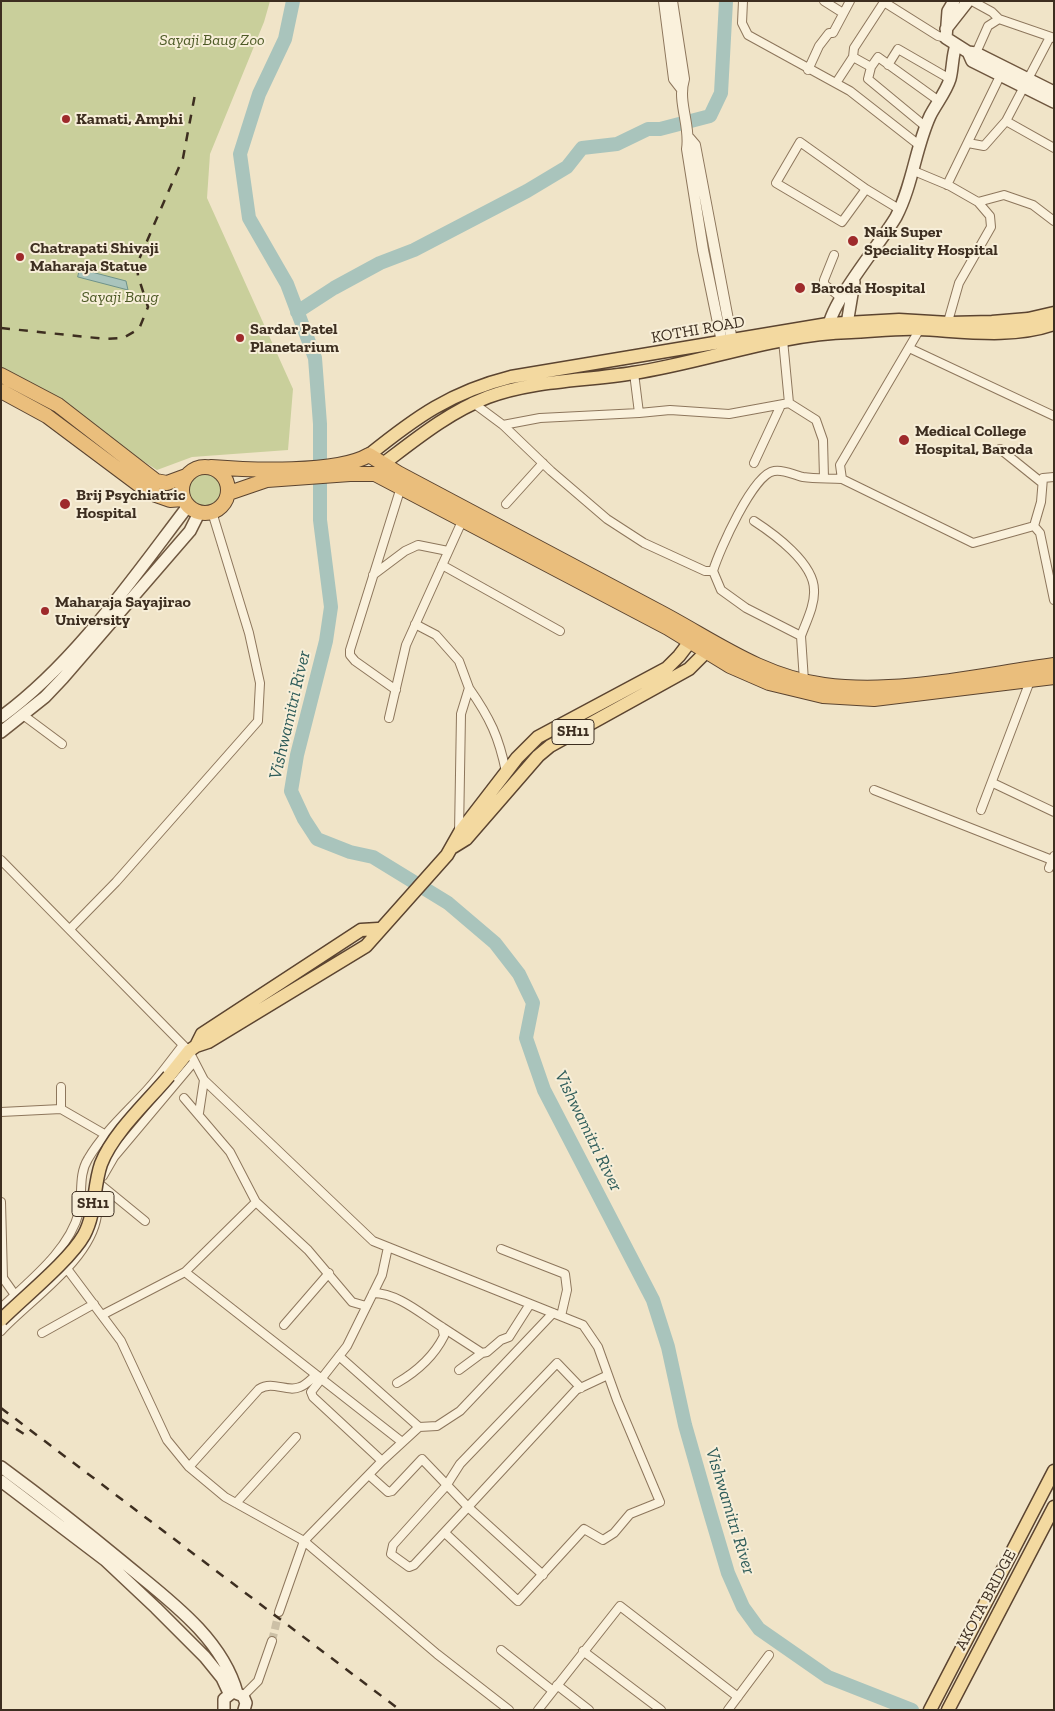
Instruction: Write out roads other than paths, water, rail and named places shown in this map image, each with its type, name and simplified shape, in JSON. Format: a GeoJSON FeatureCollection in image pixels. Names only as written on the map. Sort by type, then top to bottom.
{"type":"FeatureCollection","features":[{"type":"Feature","properties":{"kind":"highway"},"geometry":{"type":"LineString","coordinates":[[1,374],[58,405],[156,481],[167,483],[186,476],[198,468],[211,467],[278,474],[352,466],[369,455],[709,646],[753,665],[804,680],[825,685],[897,686],[1054,665]]}},
{"type":"Feature","properties":{"kind":"highway"},"geometry":{"type":"LineString","coordinates":[[1,390],[47,416],[150,493],[196,508],[223,505],[228,493],[228,486],[222,474],[211,467]]}},
{"type":"Feature","properties":{"kind":"highway"},"geometry":{"type":"LineString","coordinates":[[372,474],[384,464]]}},
{"type":"Feature","properties":{"kind":"highway"},"geometry":{"type":"LineString","coordinates":[[352,466],[401,487],[693,637]]}},
{"type":"Feature","properties":{"kind":"highway"},"geometry":{"type":"LineString","coordinates":[[228,493],[278,474]]}},
{"type":"Feature","properties":{"kind":"highway"},"geometry":{"type":"LineString","coordinates":[[186,476],[183,484],[196,508]]}},
{"type":"Feature","properties":{"kind":"highway"},"geometry":{"type":"LineString","coordinates":[[709,646],[736,669],[769,683],[823,696],[859,700],[898,698],[1054,678]]}},
{"type":"Feature","properties":{"kind":"main road"},"geometry":{"type":"LineString","coordinates":[[946,33],[948,12],[954,1]]}},
{"type":"Feature","properties":{"kind":"main road"},"geometry":{"type":"LineString","coordinates":[[946,33],[970,1]]}},
{"type":"Feature","properties":{"kind":"main road"},"geometry":{"type":"LineString","coordinates":[[946,33],[966,50],[972,61],[1025,83],[1054,102]]}},
{"type":"Feature","properties":{"kind":"main road"},"geometry":{"type":"LineString","coordinates":[[828,328],[841,298],[899,210],[911,184],[919,146],[926,127],[950,75],[951,59],[966,50]]}},
{"type":"Feature","properties":{"kind":"main road"},"geometry":{"type":"LineString","coordinates":[[1025,83],[1054,92]]}},
{"type":"Feature","properties":{"kind":"main road"},"geometry":{"type":"LineString","coordinates":[[847,327],[855,278]]}},
{"type":"Feature","properties":{"kind":"main road","name":"KOTHI ROAD"},"geometry":{"type":"LineString","coordinates":[[384,464],[426,431],[488,397],[519,389],[634,373],[783,330],[847,327],[899,320],[922,325],[947,327],[1053,316]]}},
{"type":"Feature","properties":{"kind":"main road","name":"KOTHI ROAD"},"geometry":{"type":"LineString","coordinates":[[369,455],[425,412],[461,392],[511,377],[783,340],[828,328]]}},
{"type":"Feature","properties":{"kind":"main road"},"geometry":{"type":"LineString","coordinates":[[1,732],[23,715],[63,678],[132,600],[190,531],[196,508]]}},
{"type":"Feature","properties":{"kind":"main road"},"geometry":{"type":"LineString","coordinates":[[1,717],[35,690],[79,643],[196,508]]}},
{"type":"Feature","properties":{"kind":"main road"},"geometry":{"type":"LineString","coordinates":[[450,851],[459,834],[527,746],[538,737],[667,668],[693,637]]}},
{"type":"Feature","properties":{"kind":"main road","name":"SH11"},"geometry":{"type":"LineString","coordinates":[[1,1320],[63,1260],[84,1236],[90,1221],[96,1180],[105,1155],[202,1034],[361,930],[383,926],[450,851],[466,839],[538,756],[550,746],[689,668],[709,646]]}},
{"type":"Feature","properties":{"kind":"main road"},"geometry":{"type":"LineString","coordinates":[[1,1468],[58,1509],[165,1596],[218,1654],[232,1675],[236,1694]]}},
{"type":"Feature","properties":{"kind":"main road"},"geometry":{"type":"LineString","coordinates":[[930,1710],[1054,1471]]}},
{"type":"Feature","properties":{"kind":"main road"},"geometry":{"type":"LineString","coordinates":[[1,1481],[93,1551],[137,1590],[205,1657],[246,1703],[244,1710]]}},
{"type":"Feature","properties":{"kind":"main road","name":"AKOTA BRIDGE"},"geometry":{"type":"LineString","coordinates":[[948,1710],[1054,1507]]}},
{"type":"Feature","properties":{"kind":"main road"},"geometry":{"type":"LineString","coordinates":[[222,1709],[224,1699],[236,1694]]}},
{"type":"Feature","properties":{"kind":"street"},"geometry":{"type":"LineString","coordinates":[[664,1],[674,79],[681,88]]}},
{"type":"Feature","properties":{"kind":"street"},"geometry":{"type":"LineString","coordinates":[[672,1],[684,79],[681,88],[689,138],[687,149],[703,250],[728,347]]}},
{"type":"Feature","properties":{"kind":"street"},"geometry":{"type":"LineString","coordinates":[[743,1],[742,23],[748,35],[808,70],[850,91],[919,146]]}},
{"type":"Feature","properties":{"kind":"street"},"geometry":{"type":"LineString","coordinates":[[824,1],[843,13]]}},
{"type":"Feature","properties":{"kind":"street"},"geometry":{"type":"LineString","coordinates":[[808,70],[819,46],[829,33],[833,33],[850,1]]}},
{"type":"Feature","properties":{"kind":"street"},"geometry":{"type":"LineString","coordinates":[[836,83],[853,57],[854,48],[884,1],[938,36],[946,33]]}},
{"type":"Feature","properties":{"kind":"street"},"geometry":{"type":"LineString","coordinates":[[968,143],[984,146],[1006,121],[1025,83],[1052,37],[999,19],[992,12],[970,1]]}},
{"type":"Feature","properties":{"kind":"street"},"geometry":{"type":"LineString","coordinates":[[966,50],[988,26],[999,19]]}},
{"type":"Feature","properties":{"kind":"street"},"geometry":{"type":"LineString","coordinates":[[888,65],[898,49],[950,75]]}},
{"type":"Feature","properties":{"kind":"street"},"geometry":{"type":"LineString","coordinates":[[853,57],[871,66]]}},
{"type":"Feature","properties":{"kind":"street"},"geometry":{"type":"LineString","coordinates":[[926,127],[868,79],[871,66],[878,57],[938,101]]}},
{"type":"Feature","properties":{"kind":"street"},"geometry":{"type":"LineString","coordinates":[[947,185],[1002,72]]}},
{"type":"Feature","properties":{"kind":"street"},"geometry":{"type":"LineString","coordinates":[[1006,121],[1054,148]]}},
{"type":"Feature","properties":{"kind":"street"},"geometry":{"type":"LineString","coordinates":[[866,189],[842,222],[776,182],[800,142],[899,210]]}},
{"type":"Feature","properties":{"kind":"street"},"geometry":{"type":"LineString","coordinates":[[914,171],[947,185],[978,202],[990,216],[991,227],[959,283],[947,327]]}},
{"type":"Feature","properties":{"kind":"street"},"geometry":{"type":"LineString","coordinates":[[978,202],[1004,195],[1033,205],[1054,221]]}},
{"type":"Feature","properties":{"kind":"street"},"geometry":{"type":"LineString","coordinates":[[834,255],[824,284],[841,298]]}},
{"type":"Feature","properties":{"kind":"street"},"geometry":{"type":"LineString","coordinates":[[842,479],[840,465],[922,325]]}},
{"type":"Feature","properties":{"kind":"street"},"geometry":{"type":"LineString","coordinates":[[754,463],[785,404],[783,340]]}},
{"type":"Feature","properties":{"kind":"street"},"geometry":{"type":"LineString","coordinates":[[909,348],[1054,416]]}},
{"type":"Feature","properties":{"kind":"street"},"geometry":{"type":"LineString","coordinates":[[634,373],[639,413]]}},
{"type":"Feature","properties":{"kind":"street"},"geometry":{"type":"LineString","coordinates":[[461,392],[473,404],[503,425],[543,464],[608,519],[644,543],[704,571],[713,571]]}},
{"type":"Feature","properties":{"kind":"street"},"geometry":{"type":"LineString","coordinates":[[503,425],[540,418],[670,410],[729,414],[785,404],[816,420],[823,440],[824,478]]}},
{"type":"Feature","properties":{"kind":"street"},"geometry":{"type":"LineString","coordinates":[[1000,449],[1042,482]]}},
{"type":"Feature","properties":{"kind":"street"},"geometry":{"type":"LineString","coordinates":[[506,504],[543,464]]}},
{"type":"Feature","properties":{"kind":"street"},"geometry":{"type":"LineString","coordinates":[[801,636],[746,608],[720,590],[713,571],[728,532],[753,487],[771,471],[782,470],[803,477],[842,479],[973,543],[1034,526]]}},
{"type":"Feature","properties":{"kind":"street"},"geometry":{"type":"LineString","coordinates":[[1034,526],[1041,502],[1043,478],[1054,477]]}},
{"type":"Feature","properties":{"kind":"street"},"geometry":{"type":"LineString","coordinates":[[396,690],[355,661],[350,655],[352,641],[401,487]]}},
{"type":"Feature","properties":{"kind":"street"},"geometry":{"type":"LineString","coordinates":[[70,928],[116,882],[258,721],[260,683],[249,633],[196,508]]}},
{"type":"Feature","properties":{"kind":"street"},"geometry":{"type":"LineString","coordinates":[[389,718],[406,645],[463,519]]}},
{"type":"Feature","properties":{"kind":"street"},"geometry":{"type":"LineString","coordinates":[[754,520],[781,538],[798,559],[812,581],[814,590],[812,604],[801,636],[804,680]]}},
{"type":"Feature","properties":{"kind":"street"},"geometry":{"type":"LineString","coordinates":[[1034,526],[1040,533],[1054,600]]}},
{"type":"Feature","properties":{"kind":"street"},"geometry":{"type":"LineString","coordinates":[[373,575],[405,551],[418,545],[448,551]]}},
{"type":"Feature","properties":{"kind":"street"},"geometry":{"type":"LineString","coordinates":[[442,564],[560,632]]}},
{"type":"Feature","properties":{"kind":"street"},"geometry":{"type":"LineString","coordinates":[[415,624],[436,635],[459,661],[469,688],[489,717],[502,750],[506,773]]}},
{"type":"Feature","properties":{"kind":"street"},"geometry":{"type":"LineString","coordinates":[[981,810],[1030,681]]}},
{"type":"Feature","properties":{"kind":"street"},"geometry":{"type":"LineString","coordinates":[[459,834],[461,714],[469,688]]}},
{"type":"Feature","properties":{"kind":"street"},"geometry":{"type":"LineString","coordinates":[[23,715],[62,744]]}},
{"type":"Feature","properties":{"kind":"street"},"geometry":{"type":"LineString","coordinates":[[992,783],[1054,812]]}},
{"type":"Feature","properties":{"kind":"street"},"geometry":{"type":"LineString","coordinates":[[874,790],[1051,861]]}},
{"type":"Feature","properties":{"kind":"street"},"geometry":{"type":"LineString","coordinates":[[1,860],[190,1051],[204,1080],[373,1241],[583,1325],[598,1347],[660,1502],[630,1514],[614,1533],[603,1540],[584,1529],[518,1601],[445,1533]]}},
{"type":"Feature","properties":{"kind":"street"},"geometry":{"type":"LineString","coordinates":[[1,1308],[56,1254],[71,1233],[80,1211],[82,1181],[87,1161],[106,1134],[148,1089],[190,1051]]}},
{"type":"Feature","properties":{"kind":"street"},"geometry":{"type":"LineString","coordinates":[[1,1331],[67,1268],[92,1235],[105,1170],[190,1051]]}},
{"type":"Feature","properties":{"kind":"street"},"geometry":{"type":"LineString","coordinates":[[199,1113],[204,1080]]}},
{"type":"Feature","properties":{"kind":"street"},"geometry":{"type":"LineString","coordinates":[[61,1087],[61,1109]]}},
{"type":"Feature","properties":{"kind":"street"},"geometry":{"type":"LineString","coordinates":[[184,1098],[199,1113],[230,1152],[256,1202],[308,1250],[352,1302],[366,1306]]}},
{"type":"Feature","properties":{"kind":"street"},"geometry":{"type":"LineString","coordinates":[[1,1112],[61,1109],[106,1134]]}},
{"type":"Feature","properties":{"kind":"street"},"geometry":{"type":"LineString","coordinates":[[101,1185],[144,1220]]}},
{"type":"Feature","properties":{"kind":"street"},"geometry":{"type":"LineString","coordinates":[[1,1202],[4,1278],[15,1295]]}},
{"type":"Feature","properties":{"kind":"street"},"geometry":{"type":"LineString","coordinates":[[102,1315],[186,1272],[256,1202]]}},
{"type":"Feature","properties":{"kind":"street"},"geometry":{"type":"LineString","coordinates":[[189,1467],[260,1389],[273,1385],[294,1389],[301,1387],[319,1376],[339,1356],[347,1346],[382,1275],[388,1247]]}},
{"type":"Feature","properties":{"kind":"street"},"geometry":{"type":"LineString","coordinates":[[279,1612],[304,1541],[402,1442],[419,1427],[437,1426],[460,1411],[557,1315],[567,1290],[565,1274],[501,1249]]}},
{"type":"Feature","properties":{"kind":"street"},"geometry":{"type":"LineString","coordinates":[[56,1254],[121,1341],[167,1440],[189,1467],[236,1503],[304,1541],[438,1654],[509,1710]]}},
{"type":"Feature","properties":{"kind":"street"},"geometry":{"type":"LineString","coordinates":[[186,1272],[402,1442]]}},
{"type":"Feature","properties":{"kind":"street"},"geometry":{"type":"LineString","coordinates":[[284,1326],[329,1273]]}},
{"type":"Feature","properties":{"kind":"street"},"geometry":{"type":"LineString","coordinates":[[373,1293],[386,1293],[482,1353]]}},
{"type":"Feature","properties":{"kind":"street"},"geometry":{"type":"LineString","coordinates":[[42,1334],[94,1304]]}},
{"type":"Feature","properties":{"kind":"street"},"geometry":{"type":"LineString","coordinates":[[459,1370],[482,1353],[487,1352],[501,1340],[509,1337],[530,1304]]}},
{"type":"Feature","properties":{"kind":"street"},"geometry":{"type":"LineString","coordinates":[[397,1384],[413,1373],[439,1346],[444,1336],[442,1328]]}},
{"type":"Feature","properties":{"kind":"street"},"geometry":{"type":"LineString","coordinates":[[339,1356],[419,1427]]}},
{"type":"Feature","properties":{"kind":"street"},"geometry":{"type":"LineString","coordinates":[[581,1388],[557,1364],[468,1456],[446,1486],[393,1545],[391,1554],[409,1567],[445,1533],[576,1390],[581,1388],[608,1375]]}},
{"type":"Feature","properties":{"kind":"street"},"geometry":{"type":"LineString","coordinates":[[319,1376],[311,1392],[313,1397],[382,1461]]}},
{"type":"Feature","properties":{"kind":"street"},"geometry":{"type":"LineString","coordinates":[[236,1503],[296,1437]]}},
{"type":"Feature","properties":{"kind":"street"},"geometry":{"type":"LineString","coordinates":[[370,1475],[388,1492],[392,1491],[422,1459],[446,1486],[543,1575]]}},
{"type":"Feature","properties":{"kind":"street"},"geometry":{"type":"LineString","coordinates":[[538,1710],[620,1606],[738,1697]]}},
{"type":"Feature","properties":{"kind":"street"},"geometry":{"type":"LineString","coordinates":[[236,1694],[258,1681],[272,1641]]}},
{"type":"Feature","properties":{"kind":"street"},"geometry":{"type":"LineString","coordinates":[[501,1650],[589,1710]]}},
{"type":"Feature","properties":{"kind":"street"},"geometry":{"type":"LineString","coordinates":[[583,1651],[661,1710]]}},
{"type":"Feature","properties":{"kind":"street"},"geometry":{"type":"LineString","coordinates":[[728,1710],[768,1655]]}},
{"type":"Feature","properties":{"kind":"water"},"geometry":{"type":"Polygon","coordinates":[[[80,269],[126,281],[128,290],[78,277],[80,269]]]}},
{"type":"Feature","properties":{"kind":"waterway","name":"Vishwamitri River"},"geometry":{"type":"LineString","coordinates":[[293,1],[285,39],[259,94],[240,154],[249,218],[287,284],[315,358],[320,424],[320,520],[331,607],[326,641],[297,755],[291,791],[304,819],[317,839],[350,852],[373,857],[448,903],[495,943],[519,974],[533,1003],[526,1038],[544,1090],[653,1300],[668,1347],[685,1425],[709,1509],[728,1573],[743,1607],[759,1629],[828,1677],[912,1710]]}},
{"type":"Feature","properties":{"kind":"waterway"},"geometry":{"type":"LineString","coordinates":[[297,312],[334,288],[380,263],[414,250],[527,191],[567,167],[582,148],[617,144],[648,129],[660,129],[710,116],[721,93],[726,1]]}},
{"type":"Feature","properties":{"kind":"tunnel"},"geometry":{"type":"LineString","coordinates":[[272,1641],[279,1612]]}},
{"type":"Feature","properties":{"kind":"railway"},"geometry":{"type":"LineString","coordinates":[[1,328],[106,339],[123,338],[139,329],[148,307],[138,276],[137,264],[183,158],[196,89]]}},
{"type":"Feature","properties":{"kind":"railway"},"geometry":{"type":"LineString","coordinates":[[1,1408],[400,1710]]}},
{"type":"Feature","properties":{"kind":"railway"},"geometry":{"type":"LineString","coordinates":[[1,1419],[24,1434]]}},
{"type":"Feature","properties":{"kind":"place","name":"Kamati, Amphi"},"geometry":{"type":"Point","coordinates":[66,119]}},
{"type":"Feature","properties":{"kind":"place","name":"Naik Super Speciality Hospital"},"geometry":{"type":"Point","coordinates":[853,241]}},
{"type":"Feature","properties":{"kind":"place","name":"Chatrapati Shivaji Maharaja Statue"},"geometry":{"type":"Point","coordinates":[20,257]}},
{"type":"Feature","properties":{"kind":"place","name":"Baroda Hospital"},"geometry":{"type":"Point","coordinates":[800,288]}},
{"type":"Feature","properties":{"kind":"place","name":"Sardar Patel Planetarium"},"geometry":{"type":"Point","coordinates":[240,338]}},
{"type":"Feature","properties":{"kind":"place","name":"Medical College Hospital, Baroda"},"geometry":{"type":"Point","coordinates":[904,440]}},
{"type":"Feature","properties":{"kind":"place","name":"Brij Psychiatric Hospital"},"geometry":{"type":"Point","coordinates":[65,504]}},
{"type":"Feature","properties":{"kind":"place","name":"Maharaja Sayajirao University"},"geometry":{"type":"Point","coordinates":[45,611]}},
{"type":"Feature","properties":{"kind":"park label","name":"Sayaji Baug Zoo"},"geometry":{"type":"Point","coordinates":[212,40]}},
{"type":"Feature","properties":{"kind":"park label","name":"Sayaji Baug"},"geometry":{"type":"Point","coordinates":[120,297]}}]}
